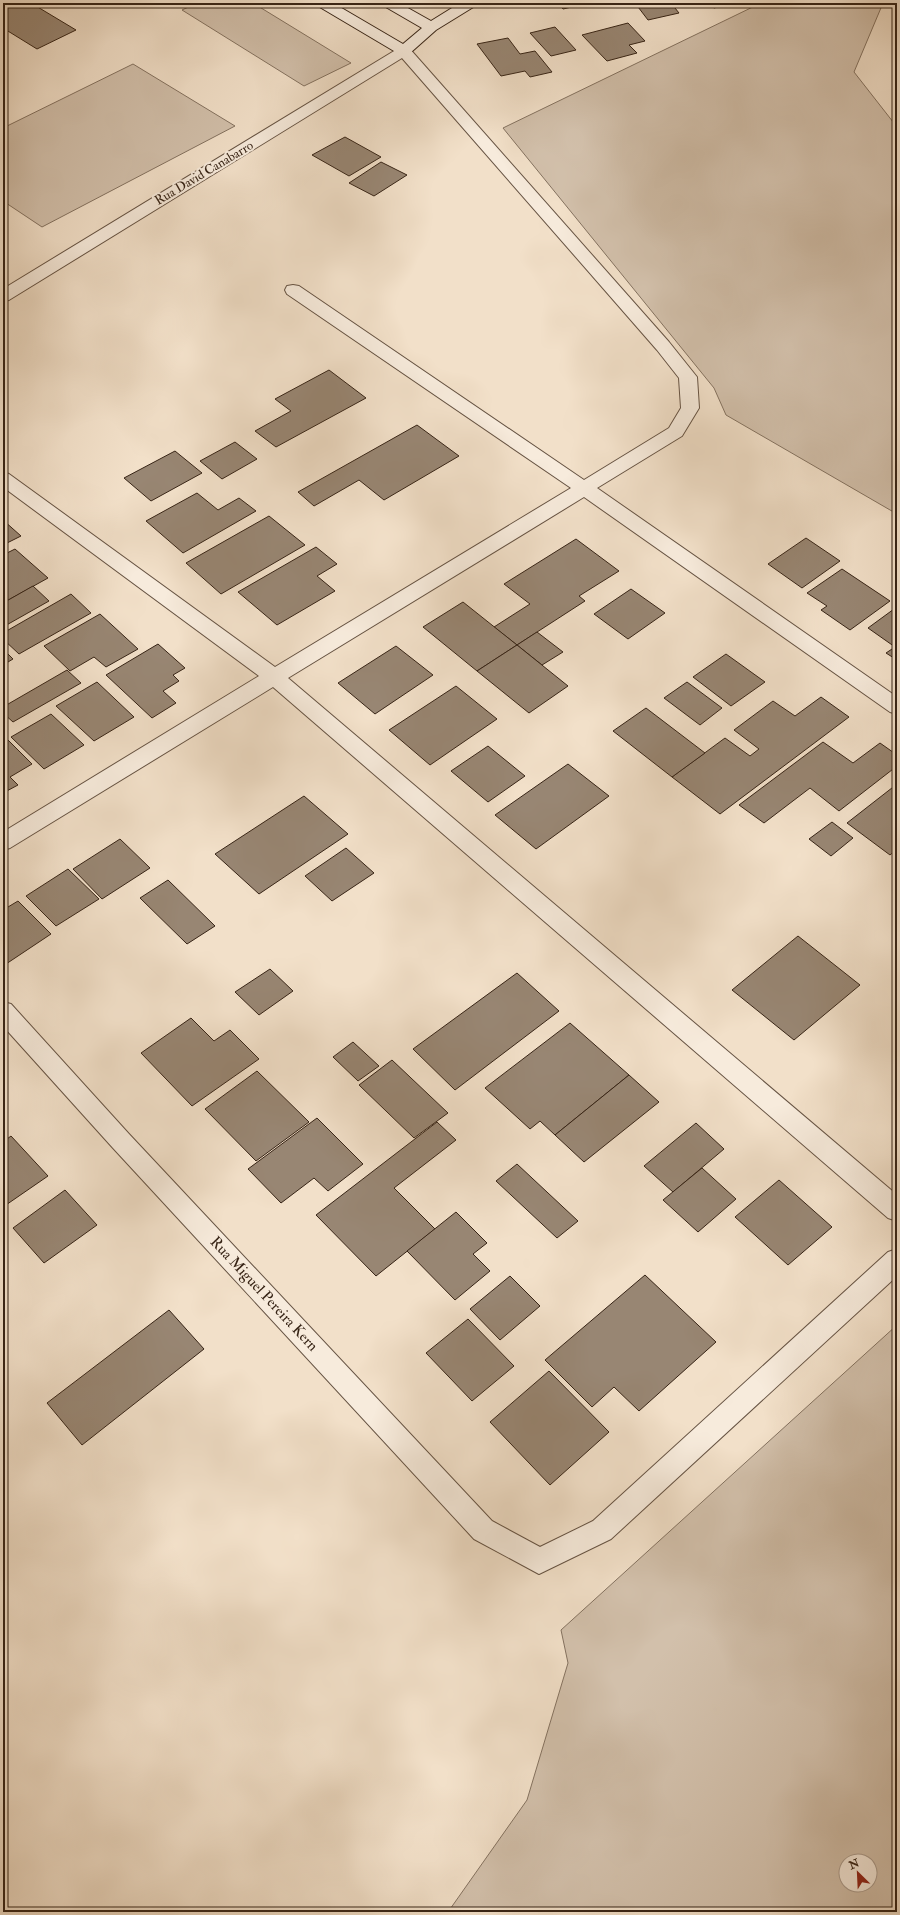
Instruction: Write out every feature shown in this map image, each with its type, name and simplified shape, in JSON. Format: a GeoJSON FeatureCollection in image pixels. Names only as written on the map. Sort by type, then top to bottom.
{"type":"FeatureCollection","features":[{"type":"Feature","properties":{"kind":"street"},"geometry":{"type":"LineString","coordinates":[[3,842],[676,432],[690,408],[688,377],[658,340],[404,50],[323,3]]}},
{"type":"Feature","properties":{"kind":"street"},"geometry":{"type":"LineString","coordinates":[[389,3],[431,27]]}},
{"type":"Feature","properties":{"kind":"street","name":"Rua David Canabarro"},"geometry":{"type":"LineString","coordinates":[[3,296],[404,50],[431,27],[470,3]]}},
{"type":"Feature","properties":{"kind":"street"},"geometry":{"type":"LineString","coordinates":[[293,290],[584,488],[897,707]]}},
{"type":"Feature","properties":{"kind":"street"},"geometry":{"type":"LineString","coordinates":[[3,478],[274,677],[897,1210]]}},
{"type":"Feature","properties":{"kind":"street","name":"Rua Miguel Pereira Kern"},"geometry":{"type":"LineString","coordinates":[[3,1011],[121,1141],[483,1530],[539,1561],[602,1530],[897,1260]]}},
{"type":"Feature","properties":{"kind":"shaded area"},"geometry":{"type":"Polygon","coordinates":[[[197,3],[253,3],[351,63],[304,86],[182,10],[197,3]]]}},
{"type":"Feature","properties":{"kind":"shaded area"},"geometry":{"type":"Polygon","coordinates":[[[761,3],[883,3],[854,72],[897,127],[897,514],[726,415],[714,388],[503,128],[761,3]]]}},
{"type":"Feature","properties":{"kind":"shaded area"},"geometry":{"type":"Polygon","coordinates":[[[133,64],[235,126],[42,227],[3,201],[3,128],[133,64]]]}},
{"type":"Feature","properties":{"kind":"shaded area"},"geometry":{"type":"Polygon","coordinates":[[[897,1325],[897,1912],[448,1912],[527,1800],[568,1663],[561,1630],[897,1325]]]}},
{"type":"Feature","properties":{"kind":"building"},"geometry":{"type":"Polygon","coordinates":[[[3,3],[31,3],[76,30],[37,49],[3,28],[3,3]]]}},
{"type":"Feature","properties":{"kind":"building"},"geometry":{"type":"Polygon","coordinates":[[[558,3],[589,3],[563,9],[558,3]]]}},
{"type":"Feature","properties":{"kind":"building"},"geometry":{"type":"Polygon","coordinates":[[[635,3],[671,3],[679,13],[648,20],[635,3]]]}},
{"type":"Feature","properties":{"kind":"building"},"geometry":{"type":"Polygon","coordinates":[[[708,3],[732,3],[714,8],[708,3]]]}},
{"type":"Feature","properties":{"kind":"building"},"geometry":{"type":"Polygon","coordinates":[[[628,23],[645,41],[629,45],[637,53],[607,61],[582,35],[628,23]]]}},
{"type":"Feature","properties":{"kind":"building"},"geometry":{"type":"Polygon","coordinates":[[[555,27],[576,50],[551,56],[530,33],[555,27]]]}},
{"type":"Feature","properties":{"kind":"building"},"geometry":{"type":"Polygon","coordinates":[[[508,38],[520,54],[535,51],[552,72],[530,77],[525,71],[501,76],[477,44],[508,38]]]}},
{"type":"Feature","properties":{"kind":"building"},"geometry":{"type":"Polygon","coordinates":[[[345,137],[381,157],[349,176],[312,155],[345,137]]]}},
{"type":"Feature","properties":{"kind":"building"},"geometry":{"type":"Polygon","coordinates":[[[381,162],[407,175],[374,196],[349,183],[381,162]]]}},
{"type":"Feature","properties":{"kind":"building"},"geometry":{"type":"Polygon","coordinates":[[[329,370],[366,398],[276,447],[255,431],[291,411],[275,399],[329,370]]]}},
{"type":"Feature","properties":{"kind":"building"},"geometry":{"type":"Polygon","coordinates":[[[417,425],[459,456],[384,500],[359,480],[314,506],[298,492],[417,425]]]}},
{"type":"Feature","properties":{"kind":"building"},"geometry":{"type":"Polygon","coordinates":[[[235,442],[257,459],[222,479],[200,461],[235,442]]]}},
{"type":"Feature","properties":{"kind":"building"},"geometry":{"type":"Polygon","coordinates":[[[175,451],[202,473],[151,501],[124,478],[175,451]]]}},
{"type":"Feature","properties":{"kind":"building"},"geometry":{"type":"Polygon","coordinates":[[[197,493],[218,510],[239,498],[256,511],[183,553],[146,521],[197,493]]]}},
{"type":"Feature","properties":{"kind":"building"},"geometry":{"type":"Polygon","coordinates":[[[269,516],[305,545],[221,594],[186,563],[269,516]]]}},
{"type":"Feature","properties":{"kind":"building"},"geometry":{"type":"Polygon","coordinates":[[[3,520],[21,536],[3,545],[3,520]]]}},
{"type":"Feature","properties":{"kind":"building"},"geometry":{"type":"Polygon","coordinates":[[[806,538],[840,561],[802,588],[768,564],[806,538]]]}},
{"type":"Feature","properties":{"kind":"building"},"geometry":{"type":"Polygon","coordinates":[[[576,539],[619,571],[579,596],[585,601],[517,645],[494,627],[530,604],[504,584],[576,539]]]}},
{"type":"Feature","properties":{"kind":"building"},"geometry":{"type":"Polygon","coordinates":[[[316,547],[337,564],[317,576],[335,591],[277,625],[238,592],[316,547]]]}},
{"type":"Feature","properties":{"kind":"building"},"geometry":{"type":"Polygon","coordinates":[[[15,549],[48,578],[3,603],[3,555],[15,549]]]}},
{"type":"Feature","properties":{"kind":"building"},"geometry":{"type":"Polygon","coordinates":[[[842,569],[890,601],[850,630],[821,610],[827,606],[807,593],[842,569]]]}},
{"type":"Feature","properties":{"kind":"building"},"geometry":{"type":"Polygon","coordinates":[[[33,586],[49,601],[3,627],[3,603],[33,586]]]}},
{"type":"Feature","properties":{"kind":"building"},"geometry":{"type":"Polygon","coordinates":[[[631,589],[665,613],[628,639],[594,614],[631,589]]]}},
{"type":"Feature","properties":{"kind":"building"},"geometry":{"type":"Polygon","coordinates":[[[71,594],[91,613],[19,654],[3,639],[3,633],[71,594]]]}},
{"type":"Feature","properties":{"kind":"building"},"geometry":{"type":"Polygon","coordinates":[[[463,602],[517,645],[477,671],[423,627],[463,602]]]}},
{"type":"Feature","properties":{"kind":"building"},"geometry":{"type":"Polygon","coordinates":[[[894,609],[897,611],[897,660],[886,653],[895,647],[868,628],[894,609]]]}},
{"type":"Feature","properties":{"kind":"building"},"geometry":{"type":"Polygon","coordinates":[[[100,614],[138,649],[106,667],[94,657],[70,671],[44,646],[100,614]]]}},
{"type":"Feature","properties":{"kind":"building"},"geometry":{"type":"Polygon","coordinates":[[[537,632],[563,652],[542,665],[517,645],[537,632]]]}},
{"type":"Feature","properties":{"kind":"building"},"geometry":{"type":"Polygon","coordinates":[[[158,644],[185,668],[173,675],[179,681],[163,691],[176,703],[152,718],[106,675],[158,644]]]}},
{"type":"Feature","properties":{"kind":"building"},"geometry":{"type":"Polygon","coordinates":[[[517,645],[568,686],[529,713],[477,671],[517,645]]]}},
{"type":"Feature","properties":{"kind":"building"},"geometry":{"type":"Polygon","coordinates":[[[396,646],[433,675],[375,714],[338,683],[396,646]]]}},
{"type":"Feature","properties":{"kind":"building"},"geometry":{"type":"Polygon","coordinates":[[[3,649],[13,659],[3,665],[3,649]]]}},
{"type":"Feature","properties":{"kind":"building"},"geometry":{"type":"Polygon","coordinates":[[[726,654],[765,682],[731,706],[693,677],[726,654]]]}},
{"type":"Feature","properties":{"kind":"building"},"geometry":{"type":"Polygon","coordinates":[[[67,670],[81,683],[13,722],[3,713],[3,707],[67,670]]]}},
{"type":"Feature","properties":{"kind":"building"},"geometry":{"type":"Polygon","coordinates":[[[97,682],[134,717],[94,741],[56,706],[97,682]]]}},
{"type":"Feature","properties":{"kind":"building"},"geometry":{"type":"Polygon","coordinates":[[[687,682],[722,708],[700,725],[664,698],[687,682]]]}},
{"type":"Feature","properties":{"kind":"building"},"geometry":{"type":"Polygon","coordinates":[[[456,686],[497,719],[430,765],[389,730],[456,686]]]}},
{"type":"Feature","properties":{"kind":"building"},"geometry":{"type":"Polygon","coordinates":[[[821,697],[849,717],[720,814],[672,777],[725,738],[750,756],[759,749],[734,730],[773,701],[795,716],[821,697]]]}},
{"type":"Feature","properties":{"kind":"building"},"geometry":{"type":"Polygon","coordinates":[[[646,708],[705,753],[672,777],[613,731],[646,708]]]}},
{"type":"Feature","properties":{"kind":"building"},"geometry":{"type":"Polygon","coordinates":[[[51,714],[84,745],[44,769],[11,737],[51,714]]]}},
{"type":"Feature","properties":{"kind":"building"},"geometry":{"type":"Polygon","coordinates":[[[6,738],[32,764],[10,777],[18,785],[3,793],[3,740],[6,738]]]}},
{"type":"Feature","properties":{"kind":"building"},"geometry":{"type":"Polygon","coordinates":[[[823,742],[853,763],[880,743],[897,755],[897,766],[839,811],[810,788],[764,823],[739,805],[823,742]]]}},
{"type":"Feature","properties":{"kind":"building"},"geometry":{"type":"Polygon","coordinates":[[[488,746],[525,776],[488,802],[451,771],[488,746]]]}},
{"type":"Feature","properties":{"kind":"building"},"geometry":{"type":"Polygon","coordinates":[[[568,764],[609,796],[536,849],[495,815],[568,764]]]}},
{"type":"Feature","properties":{"kind":"building"},"geometry":{"type":"Polygon","coordinates":[[[897,784],[897,849],[890,855],[847,823],[897,784]]]}},
{"type":"Feature","properties":{"kind":"building"},"geometry":{"type":"Polygon","coordinates":[[[304,796],[348,834],[259,894],[215,854],[304,796]]]}},
{"type":"Feature","properties":{"kind":"building"},"geometry":{"type":"Polygon","coordinates":[[[832,822],[853,838],[831,856],[809,839],[832,822]]]}},
{"type":"Feature","properties":{"kind":"building"},"geometry":{"type":"Polygon","coordinates":[[[120,839],[150,868],[102,899],[73,869],[120,839]]]}},
{"type":"Feature","properties":{"kind":"building"},"geometry":{"type":"Polygon","coordinates":[[[346,848],[374,873],[332,901],[305,876],[346,848]]]}},
{"type":"Feature","properties":{"kind":"building"},"geometry":{"type":"Polygon","coordinates":[[[68,869],[99,899],[56,926],[26,896],[68,869]]]}},
{"type":"Feature","properties":{"kind":"building"},"geometry":{"type":"Polygon","coordinates":[[[168,880],[215,926],[187,944],[140,898],[168,880]]]}},
{"type":"Feature","properties":{"kind":"building"},"geometry":{"type":"Polygon","coordinates":[[[18,901],[51,934],[6,964],[3,961],[3,910],[18,901]]]}},
{"type":"Feature","properties":{"kind":"building"},"geometry":{"type":"Polygon","coordinates":[[[798,936],[860,985],[794,1040],[732,990],[798,936]]]}},
{"type":"Feature","properties":{"kind":"building"},"geometry":{"type":"Polygon","coordinates":[[[270,969],[293,991],[259,1015],[235,992],[270,969]]]}},
{"type":"Feature","properties":{"kind":"building"},"geometry":{"type":"Polygon","coordinates":[[[517,973],[559,1011],[455,1090],[413,1049],[517,973]]]}},
{"type":"Feature","properties":{"kind":"building"},"geometry":{"type":"Polygon","coordinates":[[[191,1018],[214,1041],[230,1030],[259,1059],[192,1106],[141,1053],[191,1018]]]}},
{"type":"Feature","properties":{"kind":"building"},"geometry":{"type":"Polygon","coordinates":[[[570,1023],[629,1075],[555,1135],[540,1121],[530,1129],[485,1088],[570,1023]]]}},
{"type":"Feature","properties":{"kind":"building"},"geometry":{"type":"Polygon","coordinates":[[[353,1042],[379,1066],[358,1081],[333,1057],[353,1042]]]}},
{"type":"Feature","properties":{"kind":"building"},"geometry":{"type":"Polygon","coordinates":[[[392,1060],[448,1113],[414,1138],[359,1085],[392,1060]]]}},
{"type":"Feature","properties":{"kind":"building"},"geometry":{"type":"Polygon","coordinates":[[[257,1071],[309,1122],[256,1161],[205,1109],[257,1071]]]}},
{"type":"Feature","properties":{"kind":"building"},"geometry":{"type":"Polygon","coordinates":[[[629,1075],[659,1102],[584,1162],[555,1135],[629,1075]]]}},
{"type":"Feature","properties":{"kind":"building"},"geometry":{"type":"Polygon","coordinates":[[[317,1118],[363,1164],[328,1191],[314,1178],[281,1203],[248,1169],[317,1118]]]}},
{"type":"Feature","properties":{"kind":"building"},"geometry":{"type":"Polygon","coordinates":[[[437,1122],[456,1140],[394,1188],[435,1229],[376,1276],[316,1215],[437,1122]]]}},
{"type":"Feature","properties":{"kind":"building"},"geometry":{"type":"Polygon","coordinates":[[[696,1123],[724,1149],[673,1192],[644,1166],[696,1123]]]}},
{"type":"Feature","properties":{"kind":"building"},"geometry":{"type":"Polygon","coordinates":[[[11,1136],[48,1176],[3,1207],[3,1142],[11,1136]]]}},
{"type":"Feature","properties":{"kind":"building"},"geometry":{"type":"Polygon","coordinates":[[[517,1164],[578,1221],[557,1238],[496,1181],[517,1164]]]}},
{"type":"Feature","properties":{"kind":"building"},"geometry":{"type":"Polygon","coordinates":[[[702,1168],[736,1199],[698,1232],[663,1200],[702,1168]]]}},
{"type":"Feature","properties":{"kind":"building"},"geometry":{"type":"Polygon","coordinates":[[[779,1180],[832,1227],[788,1265],[735,1217],[779,1180]]]}},
{"type":"Feature","properties":{"kind":"building"},"geometry":{"type":"Polygon","coordinates":[[[65,1190],[97,1225],[44,1263],[13,1228],[65,1190]]]}},
{"type":"Feature","properties":{"kind":"building"},"geometry":{"type":"Polygon","coordinates":[[[456,1212],[487,1243],[473,1254],[490,1271],[455,1300],[407,1251],[456,1212]]]}},
{"type":"Feature","properties":{"kind":"building"},"geometry":{"type":"Polygon","coordinates":[[[645,1275],[716,1342],[639,1411],[614,1387],[592,1407],[545,1360],[645,1275]]]}},
{"type":"Feature","properties":{"kind":"building"},"geometry":{"type":"Polygon","coordinates":[[[510,1276],[540,1306],[500,1340],[470,1309],[510,1276]]]}},
{"type":"Feature","properties":{"kind":"building"},"geometry":{"type":"Polygon","coordinates":[[[169,1310],[204,1349],[82,1445],[47,1403],[169,1310]]]}},
{"type":"Feature","properties":{"kind":"building"},"geometry":{"type":"Polygon","coordinates":[[[468,1319],[514,1366],[472,1401],[426,1353],[468,1319]]]}},
{"type":"Feature","properties":{"kind":"building"},"geometry":{"type":"Polygon","coordinates":[[[549,1371],[609,1432],[550,1485],[490,1422],[549,1371]]]}}]}
